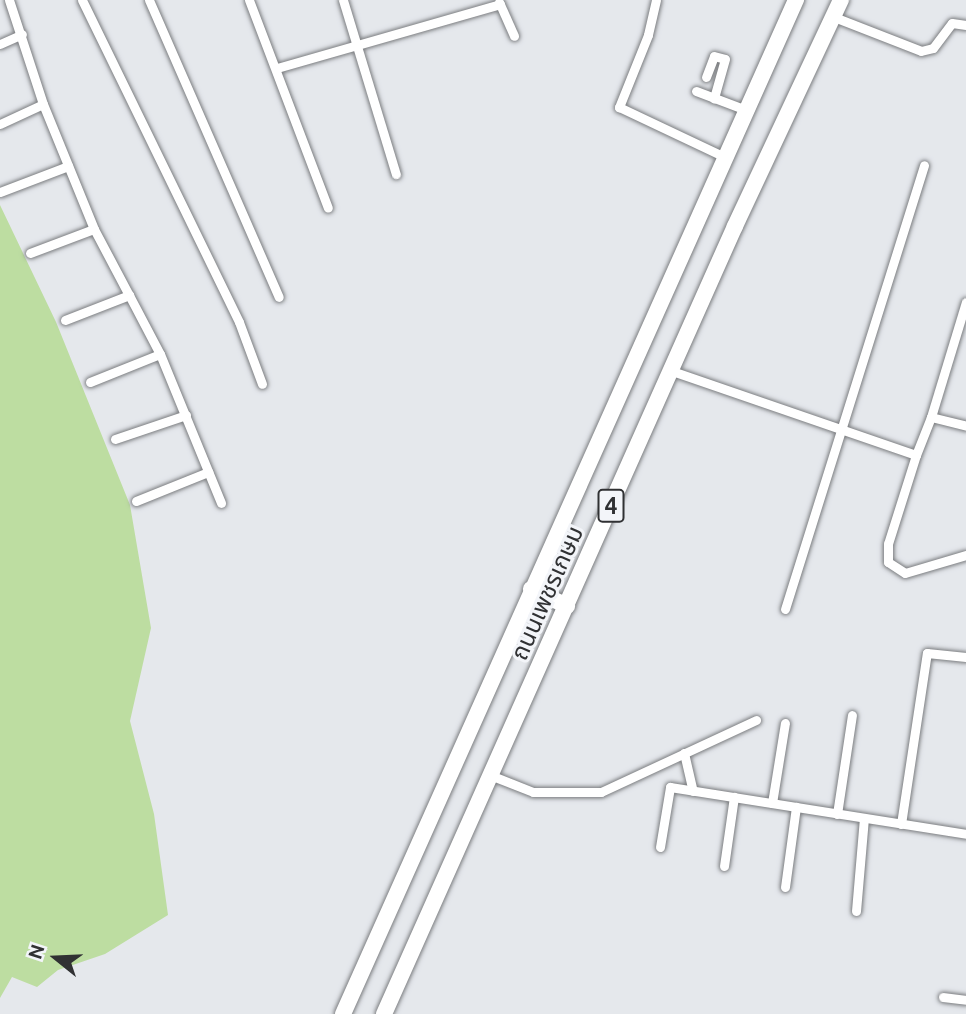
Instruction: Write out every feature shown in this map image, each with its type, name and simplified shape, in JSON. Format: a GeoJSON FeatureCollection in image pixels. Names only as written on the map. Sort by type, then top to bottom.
{"type":"FeatureCollection","features":[{"type":"Feature","properties":{"kind":"highway","name":"ถนนเพชรเกษม"},"geometry":{"type":"LineString","coordinates":[[343,1014],[796,0]]}},
{"type":"Feature","properties":{"kind":"highway","name":"ถนนเพชรเกษม"},"geometry":{"type":"LineString","coordinates":[[384,1014],[841,0]]}},
{"type":"Feature","properties":{"kind":"highway"},"geometry":{"type":"LineString","coordinates":[[531,589],[567,606]]}},
{"type":"Feature","properties":{"kind":"street"},"geometry":{"type":"LineString","coordinates":[[9,0],[43,104],[94,229],[160,354],[221,503]]}},
{"type":"Feature","properties":{"kind":"street"},"geometry":{"type":"LineString","coordinates":[[82,0],[239,322],[262,384]]}},
{"type":"Feature","properties":{"kind":"street"},"geometry":{"type":"LineString","coordinates":[[149,0],[279,297]]}},
{"type":"Feature","properties":{"kind":"street"},"geometry":{"type":"LineString","coordinates":[[249,0],[328,208]]}},
{"type":"Feature","properties":{"kind":"street"},"geometry":{"type":"LineString","coordinates":[[342,0],[396,174]]}},
{"type":"Feature","properties":{"kind":"street"},"geometry":{"type":"LineString","coordinates":[[656,0],[648,35],[619,107],[725,157]]}},
{"type":"Feature","properties":{"kind":"street"},"geometry":{"type":"LineString","coordinates":[[277,68],[356,47],[499,2],[514,36]]}},
{"type":"Feature","properties":{"kind":"street"},"geometry":{"type":"LineString","coordinates":[[834,17],[921,51],[928,51],[952,23],[966,25]]}},
{"type":"Feature","properties":{"kind":"street"},"geometry":{"type":"LineString","coordinates":[[0,44],[22,34]]}},
{"type":"Feature","properties":{"kind":"street"},"geometry":{"type":"LineString","coordinates":[[706,77],[714,56],[725,59],[714,98]]}},
{"type":"Feature","properties":{"kind":"street"},"geometry":{"type":"LineString","coordinates":[[696,91],[746,110]]}},
{"type":"Feature","properties":{"kind":"street"},"geometry":{"type":"LineString","coordinates":[[0,124],[43,104]]}},
{"type":"Feature","properties":{"kind":"street"},"geometry":{"type":"LineString","coordinates":[[785,609],[844,430],[924,165]]}},
{"type":"Feature","properties":{"kind":"street"},"geometry":{"type":"LineString","coordinates":[[0,192],[68,166]]}},
{"type":"Feature","properties":{"kind":"street"},"geometry":{"type":"LineString","coordinates":[[30,253],[94,229]]}},
{"type":"Feature","properties":{"kind":"street"},"geometry":{"type":"LineString","coordinates":[[65,320],[129,295]]}},
{"type":"Feature","properties":{"kind":"street"},"geometry":{"type":"LineString","coordinates":[[966,302],[888,544],[888,562],[905,573],[966,555]]}},
{"type":"Feature","properties":{"kind":"street"},"geometry":{"type":"LineString","coordinates":[[90,382],[160,354]]}},
{"type":"Feature","properties":{"kind":"street"},"geometry":{"type":"LineString","coordinates":[[672,372],[916,454]]}},
{"type":"Feature","properties":{"kind":"street"},"geometry":{"type":"LineString","coordinates":[[115,439],[186,415]]}},
{"type":"Feature","properties":{"kind":"street"},"geometry":{"type":"LineString","coordinates":[[931,417],[966,426]]}},
{"type":"Feature","properties":{"kind":"street"},"geometry":{"type":"LineString","coordinates":[[136,501],[208,471]]}},
{"type":"Feature","properties":{"kind":"street"},"geometry":{"type":"LineString","coordinates":[[901,824],[927,653],[966,657]]}},
{"type":"Feature","properties":{"kind":"street"},"geometry":{"type":"LineString","coordinates":[[837,814],[852,715]]}},
{"type":"Feature","properties":{"kind":"street"},"geometry":{"type":"LineString","coordinates":[[490,775],[533,792],[601,792],[756,720]]}},
{"type":"Feature","properties":{"kind":"street"},"geometry":{"type":"LineString","coordinates":[[772,803],[785,723]]}},
{"type":"Feature","properties":{"kind":"street"},"geometry":{"type":"LineString","coordinates":[[684,753],[693,790]]}},
{"type":"Feature","properties":{"kind":"street"},"geometry":{"type":"LineString","coordinates":[[660,847],[670,787],[966,834]]}},
{"type":"Feature","properties":{"kind":"street"},"geometry":{"type":"LineString","coordinates":[[724,866],[734,797]]}},
{"type":"Feature","properties":{"kind":"street"},"geometry":{"type":"LineString","coordinates":[[786,887],[796,807]]}},
{"type":"Feature","properties":{"kind":"street"},"geometry":{"type":"LineString","coordinates":[[856,911],[864,818]]}},
{"type":"Feature","properties":{"kind":"street"},"geometry":{"type":"LineString","coordinates":[[943,997],[966,1000]]}},
{"type":"Feature","properties":{"kind":"green space"},"geometry":{"type":"Polygon","coordinates":[[[0,205],[56,322],[130,505],[151,628],[130,721],[154,814],[168,915],[105,954],[58,970],[37,987],[12,977],[0,998],[0,205]]]}}]}
